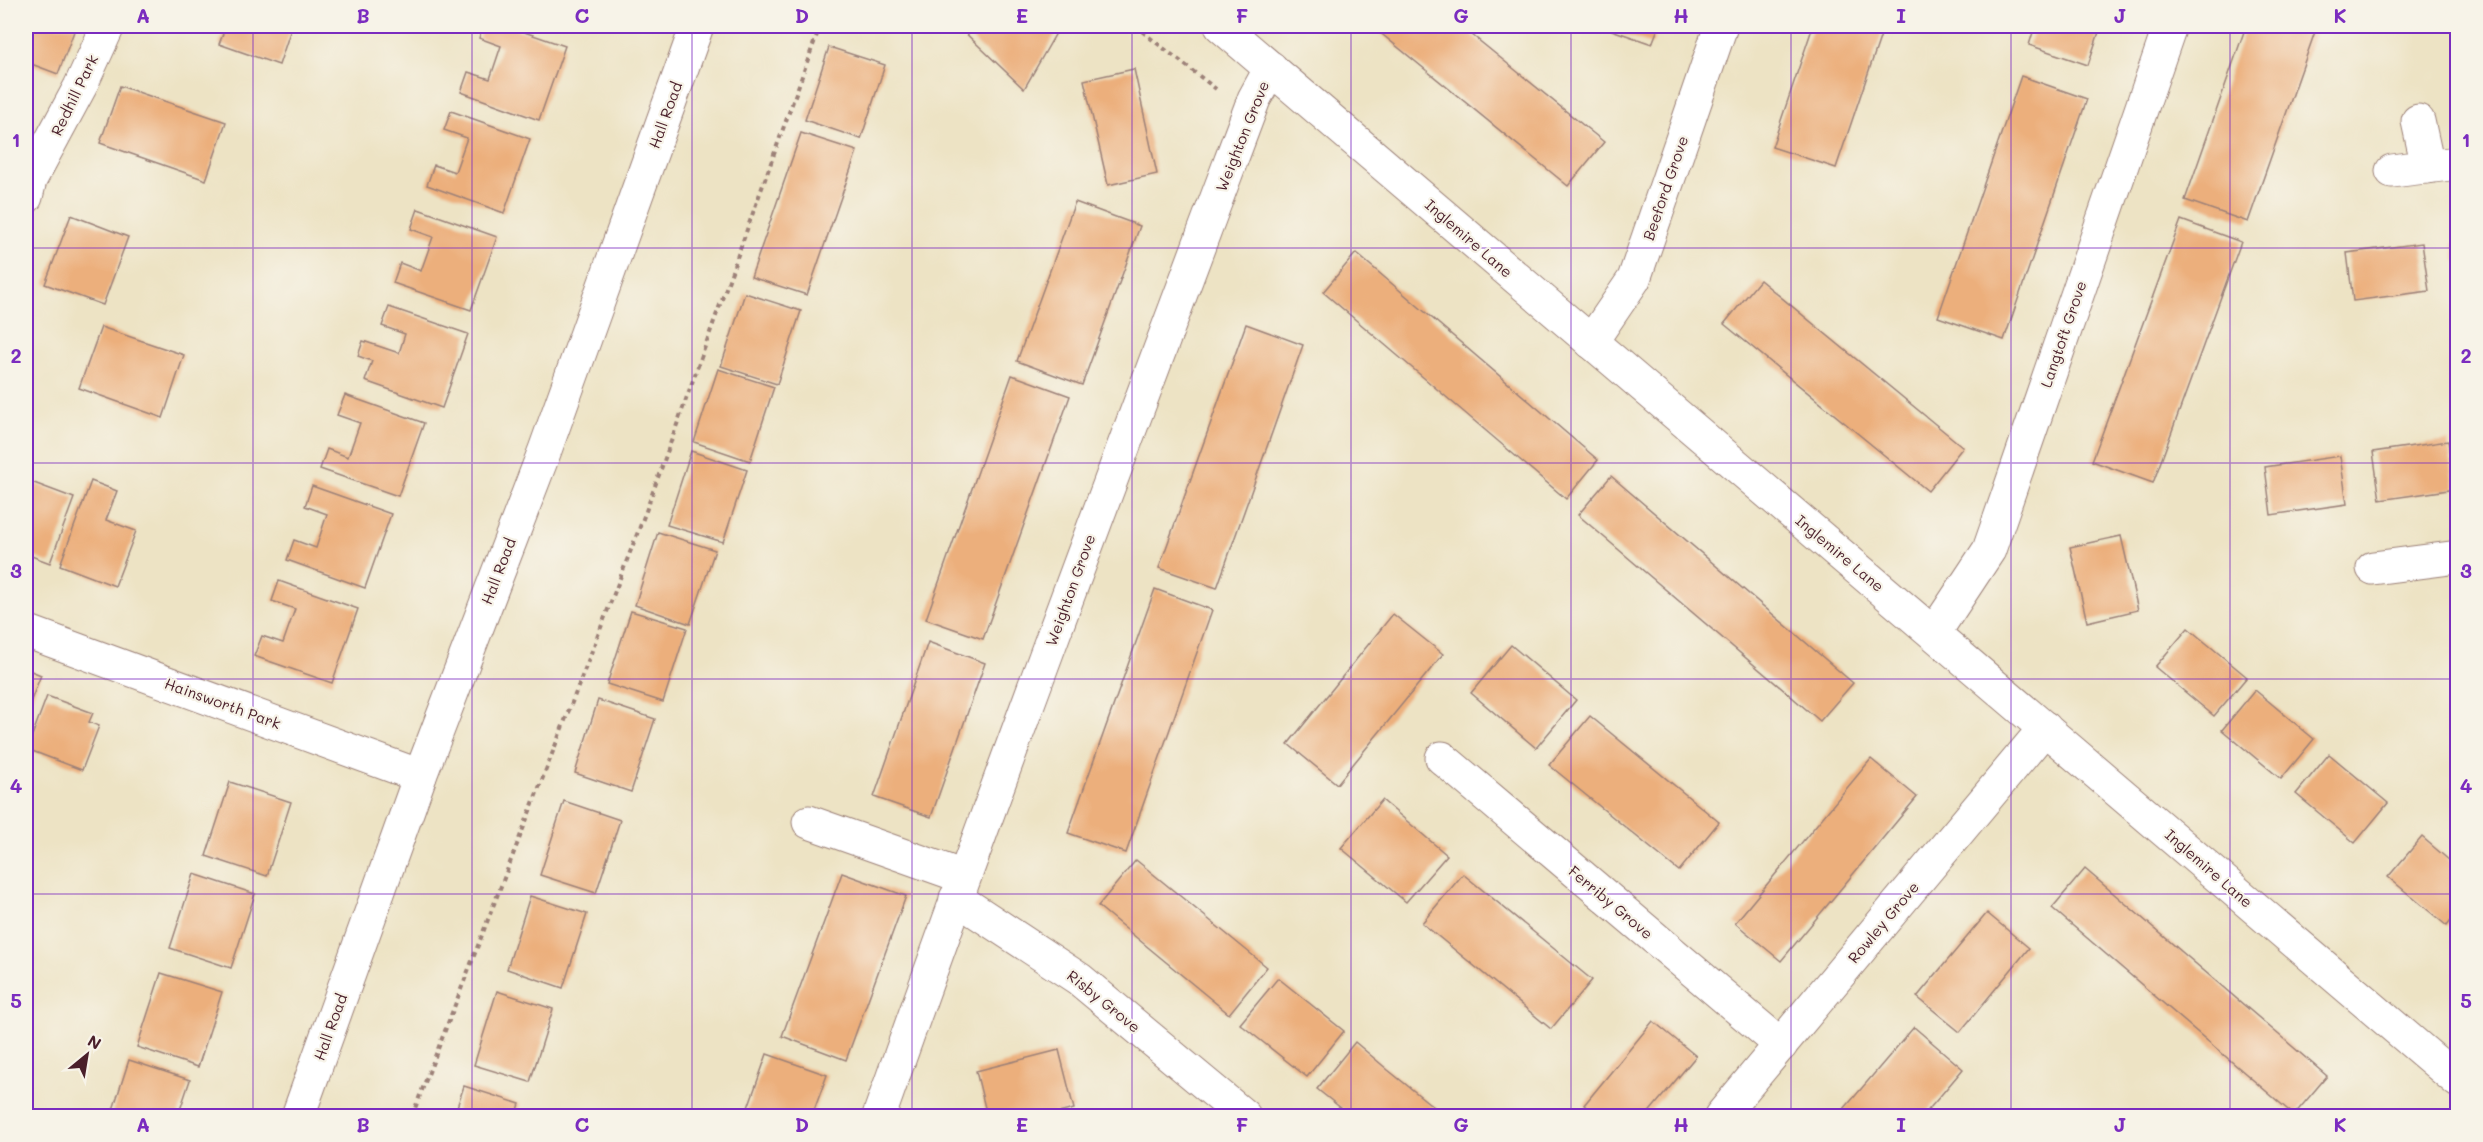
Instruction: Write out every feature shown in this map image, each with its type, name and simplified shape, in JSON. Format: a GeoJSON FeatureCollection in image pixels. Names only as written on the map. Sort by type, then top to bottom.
{"type":"FeatureCollection","features":[{"type":"Feature","properties":{"kind":"street","name":"Redhill Park"},"geometry":{"type":"LineString","coordinates":[[26,197],[30,180],[80,87],[108,26]]}},
{"type":"Feature","properties":{"kind":"street","name":"Hall Road"},"geometry":{"type":"LineString","coordinates":[[298,1116],[420,776],[544,450],[697,26]]}},
{"type":"Feature","properties":{"kind":"street","name":"Inglemire Lane"},"geometry":{"type":"LineString","coordinates":[[1221,26],[1261,47],[1591,342],[2457,1081]]}},
{"type":"Feature","properties":{"kind":"street","name":"Beeford Grove"},"geometry":{"type":"LineString","coordinates":[[1591,342],[1634,279],[1721,26]]}},
{"type":"Feature","properties":{"kind":"street","name":"Langtoft Grove"},"geometry":{"type":"LineString","coordinates":[[1934,633],[1989,550],[2170,26]]}},
{"type":"Feature","properties":{"kind":"street","name":"Weighton Grove"},"geometry":{"type":"LineString","coordinates":[[879,1116],[960,888],[1254,99],[1261,47]]}},
{"type":"Feature","properties":{"kind":"street"},"geometry":{"type":"LineString","coordinates":[[2392,171],[2443,165],[2418,121]]}},
{"type":"Feature","properties":{"kind":"street"},"geometry":{"type":"LineString","coordinates":[[2373,568],[2457,557]]}},
{"type":"Feature","properties":{"kind":"street","name":"Hainsworth Park"},"geometry":{"type":"LineString","coordinates":[[26,631],[420,776]]}},
{"type":"Feature","properties":{"kind":"street","name":"Rowley Grove"},"geometry":{"type":"LineString","coordinates":[[1721,1116],[2045,728]]}},
{"type":"Feature","properties":{"kind":"street","name":"Ferriby Grove"},"geometry":{"type":"LineString","coordinates":[[1442,758],[1781,1046]]}},
{"type":"Feature","properties":{"kind":"street","name":"Risby Grove"},"geometry":{"type":"LineString","coordinates":[[809,822],[960,888],[1079,979],[1244,1116]]}},
{"type":"Feature","properties":{"kind":"path"},"geometry":{"type":"LineString","coordinates":[[412,1116],[646,511],[820,26]]}},
{"type":"Feature","properties":{"kind":"building"},"geometry":{"type":"Polygon","coordinates":[[[26,26],[76,26],[58,74],[26,62],[26,26]]]}},
{"type":"Feature","properties":{"kind":"building"},"geometry":{"type":"Polygon","coordinates":[[[226,26],[292,26],[279,65],[219,44],[226,26]]]}},
{"type":"Feature","properties":{"kind":"building"},"geometry":{"type":"Polygon","coordinates":[[[483,26],[507,26],[565,46],[539,120],[461,92],[468,72],[490,79],[501,46],[479,38],[483,26]]]}},
{"type":"Feature","properties":{"kind":"building"},"geometry":{"type":"Polygon","coordinates":[[[958,26],[1060,26],[1024,89],[958,26]]]}},
{"type":"Feature","properties":{"kind":"building"},"geometry":{"type":"Polygon","coordinates":[[[1372,26],[1461,26],[1604,142],[1568,186],[1372,26]]]}},
{"type":"Feature","properties":{"kind":"building"},"geometry":{"type":"Polygon","coordinates":[[[1600,26],[1659,26],[1652,44],[1600,26]]]}},
{"type":"Feature","properties":{"kind":"building"},"geometry":{"type":"Polygon","coordinates":[[[1813,26],[1884,26],[1836,168],[1772,147],[1813,26]]]}},
{"type":"Feature","properties":{"kind":"building"},"geometry":{"type":"Polygon","coordinates":[[[2035,26],[2101,26],[2088,65],[2029,45],[2035,26]]]}},
{"type":"Feature","properties":{"kind":"building"},"geometry":{"type":"Polygon","coordinates":[[[2246,26],[2317,26],[2248,222],[2185,200],[2246,26]]]}},
{"type":"Feature","properties":{"kind":"building"},"geometry":{"type":"Polygon","coordinates":[[[829,47],[885,65],[861,139],[805,120],[829,47]]]}},
{"type":"Feature","properties":{"kind":"building"},"geometry":{"type":"Polygon","coordinates":[[[1134,69],[1157,174],[1108,185],[1084,80],[1134,69]]]}},
{"type":"Feature","properties":{"kind":"building"},"geometry":{"type":"Polygon","coordinates":[[[2021,76],[2087,99],[2004,340],[1938,317],[2021,76]]]}},
{"type":"Feature","properties":{"kind":"building"},"geometry":{"type":"Polygon","coordinates":[[[120,86],[226,122],[206,180],[100,143],[120,86]]]}},
{"type":"Feature","properties":{"kind":"building"},"geometry":{"type":"Polygon","coordinates":[[[451,111],[530,139],[504,213],[427,185],[434,165],[455,172],[467,138],[444,130],[451,111]]]}},
{"type":"Feature","properties":{"kind":"building"},"geometry":{"type":"Polygon","coordinates":[[[801,133],[857,151],[807,295],[751,277],[801,133]]]}},
{"type":"Feature","properties":{"kind":"building"},"geometry":{"type":"Polygon","coordinates":[[[1075,202],[1140,226],[1082,385],[1017,361],[1075,202]]]}},
{"type":"Feature","properties":{"kind":"building"},"geometry":{"type":"Polygon","coordinates":[[[418,209],[497,237],[471,310],[393,283],[400,263],[421,271],[433,237],[411,229],[418,209]]]}},
{"type":"Feature","properties":{"kind":"building"},"geometry":{"type":"Polygon","coordinates":[[[71,215],[128,237],[103,305],[45,284],[71,215]]]}},
{"type":"Feature","properties":{"kind":"building"},"geometry":{"type":"Polygon","coordinates":[[[2181,220],[2241,242],[2153,483],[2092,461],[2181,220]]]}},
{"type":"Feature","properties":{"kind":"building"},"geometry":{"type":"Polygon","coordinates":[[[2457,242],[2457,262],[2456,262],[2453,243],[2457,242]]]}},
{"type":"Feature","properties":{"kind":"building"},"geometry":{"type":"Polygon","coordinates":[[[2422,243],[2429,291],[2353,301],[2347,253],[2422,243]]]}},
{"type":"Feature","properties":{"kind":"building"},"geometry":{"type":"Polygon","coordinates":[[[1356,253],[1598,460],[1566,499],[1323,292],[1356,253]]]}},
{"type":"Feature","properties":{"kind":"building"},"geometry":{"type":"Polygon","coordinates":[[[1760,280],[1963,447],[1928,491],[1724,324],[1760,280]]]}},
{"type":"Feature","properties":{"kind":"building"},"geometry":{"type":"Polygon","coordinates":[[[745,293],[801,311],[777,384],[721,366],[745,293]]]}},
{"type":"Feature","properties":{"kind":"building"},"geometry":{"type":"Polygon","coordinates":[[[389,307],[468,334],[442,408],[365,381],[372,361],[358,356],[363,341],[399,353],[405,334],[382,326],[389,307]]]}},
{"type":"Feature","properties":{"kind":"building"},"geometry":{"type":"Polygon","coordinates":[[[1246,324],[1303,345],[1217,588],[1159,568],[1246,324]]]}},
{"type":"Feature","properties":{"kind":"building"},"geometry":{"type":"Polygon","coordinates":[[[101,327],[184,355],[163,418],[79,388],[101,327]]]}},
{"type":"Feature","properties":{"kind":"building"},"geometry":{"type":"Polygon","coordinates":[[[718,369],[774,387],[750,461],[694,442],[718,369]]]}},
{"type":"Feature","properties":{"kind":"building"},"geometry":{"type":"Polygon","coordinates":[[[1012,375],[1070,396],[983,639],[926,619],[1012,375]]]}},
{"type":"Feature","properties":{"kind":"building"},"geometry":{"type":"Polygon","coordinates":[[[345,395],[424,423],[398,496],[320,469],[327,449],[348,457],[360,423],[337,415],[345,395]]]}},
{"type":"Feature","properties":{"kind":"building"},"geometry":{"type":"Polygon","coordinates":[[[2448,441],[2455,489],[2380,500],[2373,452],[2448,441]]]}},
{"type":"Feature","properties":{"kind":"building"},"geometry":{"type":"Polygon","coordinates":[[[691,451],[747,470],[723,542],[667,525],[691,451]]]}},
{"type":"Feature","properties":{"kind":"building"},"geometry":{"type":"Polygon","coordinates":[[[2340,456],[2347,504],[2271,515],[2265,467],[2340,456]]]}},
{"type":"Feature","properties":{"kind":"building"},"geometry":{"type":"Polygon","coordinates":[[[1611,476],[1853,683],[1820,721],[1578,515],[1611,476]]]}},
{"type":"Feature","properties":{"kind":"building"},"geometry":{"type":"Polygon","coordinates":[[[26,480],[74,498],[50,563],[26,554],[26,480]]]}},
{"type":"Feature","properties":{"kind":"building"},"geometry":{"type":"Polygon","coordinates":[[[91,481],[117,491],[106,520],[136,531],[115,586],[60,565],[91,481]]]}},
{"type":"Feature","properties":{"kind":"building"},"geometry":{"type":"Polygon","coordinates":[[[312,486],[391,514],[365,588],[287,560],[294,540],[316,548],[327,514],[305,506],[312,486]]]}},
{"type":"Feature","properties":{"kind":"building"},"geometry":{"type":"Polygon","coordinates":[[[658,532],[715,550],[690,624],[635,605],[658,532]]]}},
{"type":"Feature","properties":{"kind":"building"},"geometry":{"type":"Polygon","coordinates":[[[2121,536],[2138,610],[2087,622],[2070,547],[2121,536]]]}},
{"type":"Feature","properties":{"kind":"building"},"geometry":{"type":"Polygon","coordinates":[[[279,581],[358,609],[332,683],[254,656],[262,636],[283,643],[295,609],[272,601],[279,581]]]}},
{"type":"Feature","properties":{"kind":"building"},"geometry":{"type":"Polygon","coordinates":[[[1155,589],[1212,610],[1126,853],[1068,833],[1155,589]]]}},
{"type":"Feature","properties":{"kind":"building"},"geometry":{"type":"Polygon","coordinates":[[[631,611],[687,628],[663,702],[607,684],[631,611]]]}},
{"type":"Feature","properties":{"kind":"building"},"geometry":{"type":"Polygon","coordinates":[[[1393,614],[1443,654],[1337,784],[1288,744],[1393,614]]]}},
{"type":"Feature","properties":{"kind":"building"},"geometry":{"type":"Polygon","coordinates":[[[2188,628],[2247,677],[2214,716],[2155,667],[2188,628]]]}},
{"type":"Feature","properties":{"kind":"building"},"geometry":{"type":"Polygon","coordinates":[[[928,642],[985,663],[931,817],[874,797],[928,642]]]}},
{"type":"Feature","properties":{"kind":"building"},"geometry":{"type":"Polygon","coordinates":[[[1511,645],[1576,700],[1536,748],[1471,693],[1511,645]]]}},
{"type":"Feature","properties":{"kind":"building"},"geometry":{"type":"Polygon","coordinates":[[[26,669],[41,675],[26,713],[26,669]]]}},
{"type":"Feature","properties":{"kind":"building"},"geometry":{"type":"Polygon","coordinates":[[[2255,690],[2314,739],[2281,779],[2222,730],[2255,690]]]}},
{"type":"Feature","properties":{"kind":"building"},"geometry":{"type":"Polygon","coordinates":[[[47,696],[93,713],[89,722],[99,726],[82,770],[27,749],[47,696]]]}},
{"type":"Feature","properties":{"kind":"building"},"geometry":{"type":"Polygon","coordinates":[[[598,700],[655,719],[631,792],[575,773],[598,700]]]}},
{"type":"Feature","properties":{"kind":"building"},"geometry":{"type":"Polygon","coordinates":[[[1590,716],[1719,822],[1679,871],[1549,765],[1590,716]]]}},
{"type":"Feature","properties":{"kind":"building"},"geometry":{"type":"Polygon","coordinates":[[[2329,754],[2388,803],[2355,843],[2296,794],[2329,754]]]}},
{"type":"Feature","properties":{"kind":"building"},"geometry":{"type":"Polygon","coordinates":[[[1871,759],[1917,797],[1781,961],[1735,923],[1871,759]]]}},
{"type":"Feature","properties":{"kind":"building"},"geometry":{"type":"Polygon","coordinates":[[[230,782],[291,802],[267,876],[206,856],[230,782]]]}},
{"type":"Feature","properties":{"kind":"building"},"geometry":{"type":"Polygon","coordinates":[[[1382,800],[1447,855],[1406,902],[1341,848],[1382,800]]]}},
{"type":"Feature","properties":{"kind":"building"},"geometry":{"type":"Polygon","coordinates":[[[564,801],[620,820],[596,893],[540,875],[564,801]]]}},
{"type":"Feature","properties":{"kind":"building"},"geometry":{"type":"Polygon","coordinates":[[[2422,837],[2457,867],[2457,913],[2447,926],[2388,877],[2422,837]]]}},
{"type":"Feature","properties":{"kind":"building"},"geometry":{"type":"Polygon","coordinates":[[[1136,860],[1267,967],[1229,1014],[1098,906],[1136,860]]]}},
{"type":"Feature","properties":{"kind":"building"},"geometry":{"type":"Polygon","coordinates":[[[2085,869],[2327,1076],[2294,1115],[2052,908],[2085,869]]]}},
{"type":"Feature","properties":{"kind":"building"},"geometry":{"type":"Polygon","coordinates":[[[842,873],[906,896],[846,1060],[782,1036],[842,873]]]}},
{"type":"Feature","properties":{"kind":"building"},"geometry":{"type":"Polygon","coordinates":[[[194,874],[255,894],[231,968],[170,948],[194,874]]]}},
{"type":"Feature","properties":{"kind":"building"},"geometry":{"type":"Polygon","coordinates":[[[1463,874],[1592,980],[1551,1029],[1422,923],[1463,874]]]}},
{"type":"Feature","properties":{"kind":"building"},"geometry":{"type":"Polygon","coordinates":[[[530,896],[587,914],[563,988],[507,969],[530,896]]]}},
{"type":"Feature","properties":{"kind":"building"},"geometry":{"type":"Polygon","coordinates":[[[1987,913],[2029,948],[1960,1032],[1917,997],[1987,913]]]}},
{"type":"Feature","properties":{"kind":"building"},"geometry":{"type":"Polygon","coordinates":[[[161,973],[222,992],[198,1067],[137,1047],[161,973]]]}},
{"type":"Feature","properties":{"kind":"building"},"geometry":{"type":"Polygon","coordinates":[[[1278,978],[1344,1031],[1307,1077],[1240,1024],[1278,978]]]}},
{"type":"Feature","properties":{"kind":"building"},"geometry":{"type":"Polygon","coordinates":[[[497,991],[553,1009],[530,1082],[474,1065],[497,991]]]}},
{"type":"Feature","properties":{"kind":"building"},"geometry":{"type":"Polygon","coordinates":[[[1653,1021],[1696,1056],[1646,1116],[1598,1116],[1584,1105],[1653,1021]]]}},
{"type":"Feature","properties":{"kind":"building"},"geometry":{"type":"Polygon","coordinates":[[[1914,1027],[1963,1069],[1936,1101],[1923,1116],[1838,1116],[1914,1027]]]}},
{"type":"Feature","properties":{"kind":"building"},"geometry":{"type":"Polygon","coordinates":[[[1355,1042],[1445,1116],[1351,1116],[1317,1089],[1355,1042]]]}},
{"type":"Feature","properties":{"kind":"building"},"geometry":{"type":"Polygon","coordinates":[[[1059,1050],[1074,1109],[1047,1116],[987,1116],[976,1071],[1059,1050]]]}},
{"type":"Feature","properties":{"kind":"building"},"geometry":{"type":"Polygon","coordinates":[[[767,1054],[827,1075],[812,1116],[745,1116],[767,1054]]]}},
{"type":"Feature","properties":{"kind":"building"},"geometry":{"type":"Polygon","coordinates":[[[129,1060],[190,1080],[178,1116],[111,1116],[129,1060]]]}},
{"type":"Feature","properties":{"kind":"building"},"geometry":{"type":"Polygon","coordinates":[[[464,1086],[520,1104],[516,1116],[454,1116],[464,1086]]]}}]}
